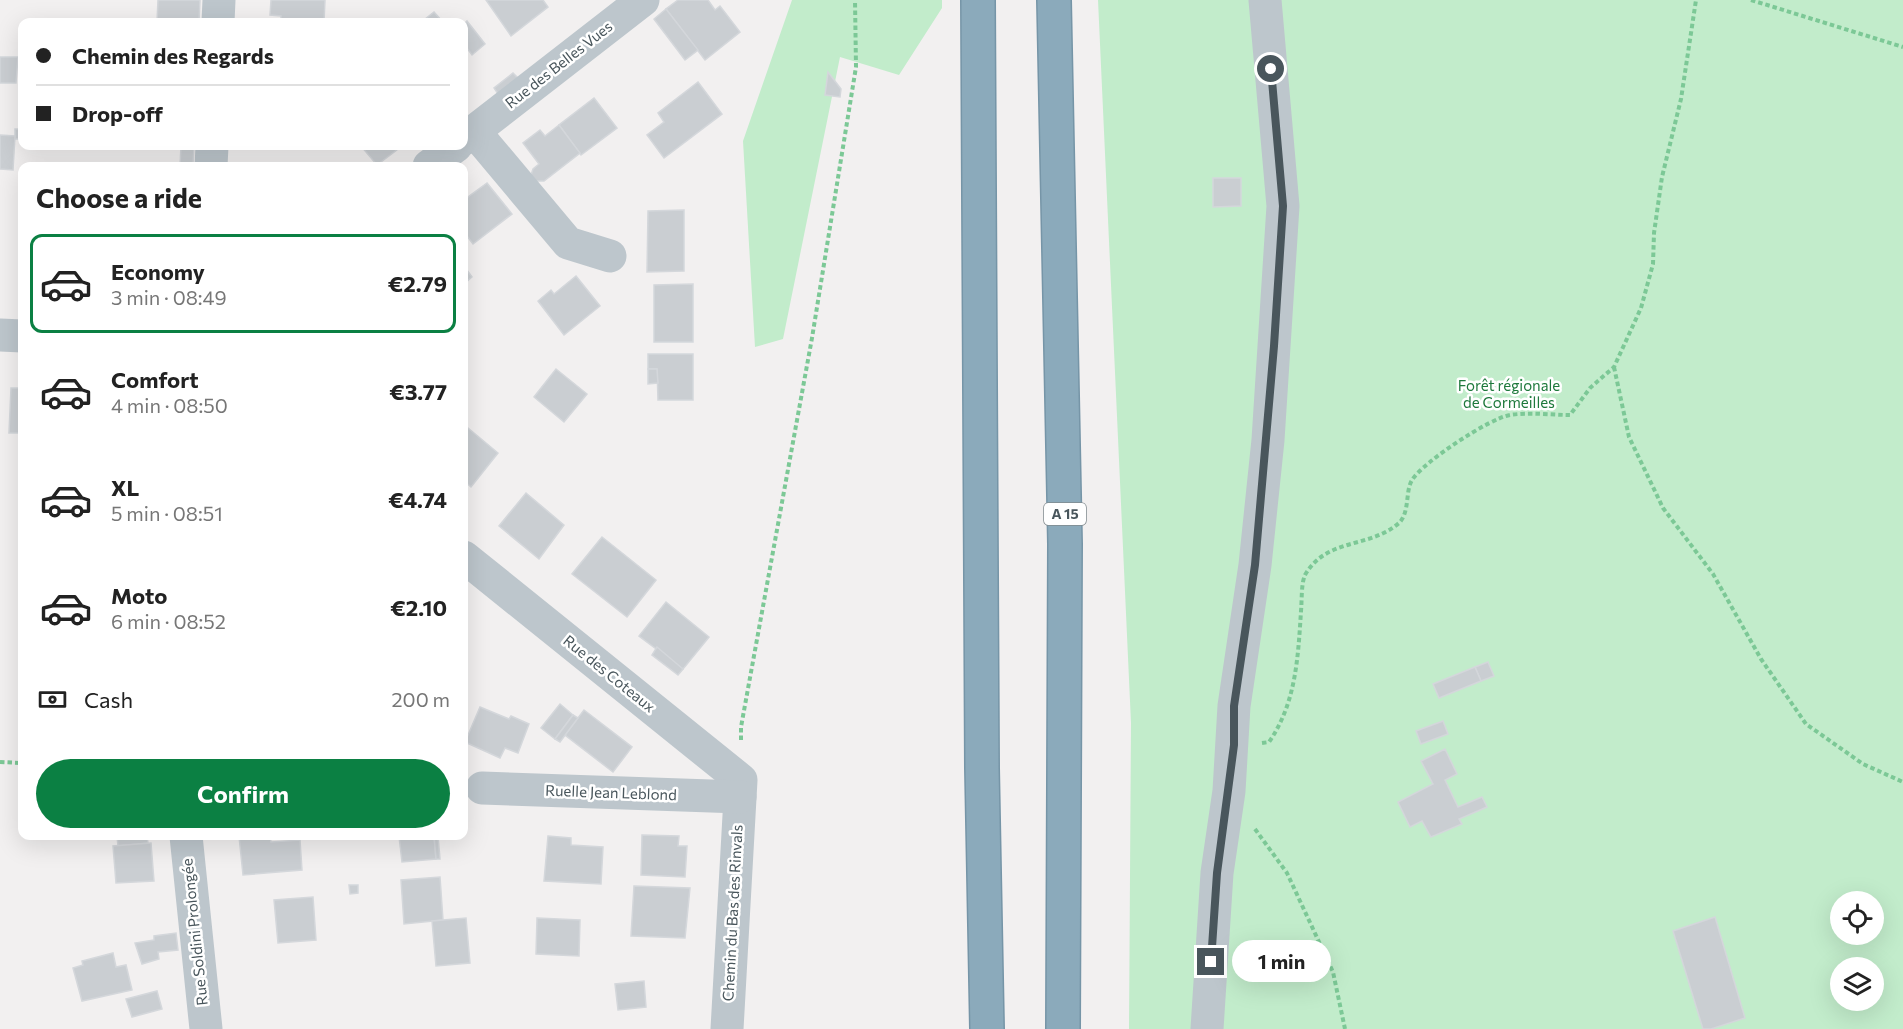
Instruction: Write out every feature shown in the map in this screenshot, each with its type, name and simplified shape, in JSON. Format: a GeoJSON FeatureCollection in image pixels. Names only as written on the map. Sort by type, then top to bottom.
{"type":"FeatureCollection","features":[{"type":"Feature","properties":{"kind":"highway"},"geometry":{"type":"LineString","coordinates":[[978,0],[982,756],[987,1029]]}},
{"type":"Feature","properties":{"kind":"highway","name":"A 15"},"geometry":{"type":"LineString","coordinates":[[1054,0],[1065,544],[1063,1029]]}},
{"type":"Feature","properties":{"kind":"street"},"geometry":{"type":"LineString","coordinates":[[218,18],[219,0]]}},
{"type":"Feature","properties":{"kind":"street","name":"Rue des Belles Vues"},"geometry":{"type":"LineString","coordinates":[[468,136],[643,0]]}},
{"type":"Feature","properties":{"kind":"street"},"geometry":{"type":"LineString","coordinates":[[1207,1029],[1217,873],[1234,745],[1234,706],[1255,565],[1268,440],[1283,206],[1265,0]]}},
{"type":"Feature","properties":{"kind":"street"},"geometry":{"type":"LineString","coordinates":[[468,143],[568,243],[610,256]]}},
{"type":"Feature","properties":{"kind":"street","name":"Rue des Belles Vues"},"geometry":{"type":"LineString","coordinates":[[434,162],[450,150]]}},
{"type":"Feature","properties":{"kind":"street"},"geometry":{"type":"LineString","coordinates":[[0,335],[18,336]]}},
{"type":"Feature","properties":{"kind":"street","name":"Rue des Coteaux"},"geometry":{"type":"LineString","coordinates":[[468,560],[740,789]]}},
{"type":"Feature","properties":{"kind":"street","name":"Ruelle Jean Leblond"},"geometry":{"type":"LineString","coordinates":[[482,788],[740,789]]}},
{"type":"Feature","properties":{"kind":"street","name":"Chemin du Bas des Rinvals"},"geometry":{"type":"LineString","coordinates":[[727,1029],[740,789]]}},
{"type":"Feature","properties":{"kind":"street","name":"Rue Soldini Prolongée"},"geometry":{"type":"LineString","coordinates":[[186,840],[206,1029]]}},
{"type":"Feature","properties":{"kind":"path"},"geometry":{"type":"LineString","coordinates":[[740,789],[741,727],[812,338],[856,67],[855,0]]}},
{"type":"Feature","properties":{"kind":"path"},"geometry":{"type":"LineString","coordinates":[[1234,745],[1269,742],[1283,722],[1295,677],[1304,576],[1329,550],[1372,539],[1400,522],[1408,504],[1411,481],[1428,463],[1470,435],[1509,415],[1570,416],[1590,388],[1614,367],[1641,308],[1653,264],[1654,233],[1662,177],[1681,99],[1696,0]]}},
{"type":"Feature","properties":{"kind":"path"},"geometry":{"type":"LineString","coordinates":[[1751,0],[1903,47]]}},
{"type":"Feature","properties":{"kind":"path"},"geometry":{"type":"LineString","coordinates":[[1614,367],[1629,436],[1663,508],[1713,574],[1761,659],[1806,724],[1863,764],[1903,782]]}},
{"type":"Feature","properties":{"kind":"path"},"geometry":{"type":"LineString","coordinates":[[0,762],[18,764]]}},
{"type":"Feature","properties":{"kind":"path"},"geometry":{"type":"LineString","coordinates":[[1229,791],[1287,873],[1334,972],[1345,1029]]}},
{"type":"Feature","properties":{"kind":"green space"},"geometry":{"type":"Polygon","coordinates":[[[792,0],[942,0],[942,8],[899,75],[840,57],[783,339],[755,347],[743,141],[792,0]]]}},
{"type":"Feature","properties":{"kind":"green space","name":"Forêt régionale de Cormeilles"},"geometry":{"type":"Polygon","coordinates":[[[1098,0],[1903,0],[1903,1029],[1129,1029],[1131,723],[1098,0]]]}},
{"type":"Feature","properties":{"kind":"building"},"geometry":{"type":"Polygon","coordinates":[[[158,0],[200,0],[199,18],[157,18],[158,0]]]}},
{"type":"Feature","properties":{"kind":"building"},"geometry":{"type":"Polygon","coordinates":[[[271,0],[325,0],[324,18],[281,18],[281,16],[270,15],[271,0]]]}},
{"type":"Feature","properties":{"kind":"building"},"geometry":{"type":"Polygon","coordinates":[[[486,0],[543,0],[548,7],[511,36],[486,0]]]}},
{"type":"Feature","properties":{"kind":"building"},"geometry":{"type":"Polygon","coordinates":[[[678,0],[708,0],[715,10],[720,6],[740,32],[705,60],[666,9],[678,0]]]}},
{"type":"Feature","properties":{"kind":"building"},"geometry":{"type":"Polygon","coordinates":[[[666,9],[698,50],[685,60],[654,19],[666,9]]]}},
{"type":"Feature","properties":{"kind":"building"},"geometry":{"type":"Polygon","coordinates":[[[434,12],[439,18],[426,18],[434,12]]]}},
{"type":"Feature","properties":{"kind":"building"},"geometry":{"type":"Polygon","coordinates":[[[468,22],[485,44],[472,55],[468,50],[468,22]]]}},
{"type":"Feature","properties":{"kind":"building"},"geometry":{"type":"Polygon","coordinates":[[[0,57],[18,57],[16,83],[0,83],[0,57]]]}},
{"type":"Feature","properties":{"kind":"building"},"geometry":{"type":"Polygon","coordinates":[[[828,72],[841,89],[840,97],[825,95],[828,72]]]}},
{"type":"Feature","properties":{"kind":"building"},"geometry":{"type":"Polygon","coordinates":[[[513,73],[518,78],[498,94],[494,88],[513,73]]]}},
{"type":"Feature","properties":{"kind":"building"},"geometry":{"type":"Polygon","coordinates":[[[698,82],[722,114],[664,158],[647,135],[664,122],[658,113],[698,82]]]}},
{"type":"Feature","properties":{"kind":"building"},"geometry":{"type":"Polygon","coordinates":[[[594,98],[617,128],[581,155],[559,125],[594,98]]]}},
{"type":"Feature","properties":{"kind":"building"},"geometry":{"type":"Polygon","coordinates":[[[559,125],[580,153],[544,181],[535,181],[531,175],[533,169],[539,164],[523,143],[540,130],[545,136],[559,125]]]}},
{"type":"Feature","properties":{"kind":"building"},"geometry":{"type":"Polygon","coordinates":[[[15,129],[18,129],[18,139],[15,139],[15,129]]]}},
{"type":"Feature","properties":{"kind":"building"},"geometry":{"type":"Polygon","coordinates":[[[0,135],[15,136],[13,170],[0,169],[0,135]]]}},
{"type":"Feature","properties":{"kind":"building"},"geometry":{"type":"Polygon","coordinates":[[[181,150],[194,150],[193,162],[180,162],[181,150]]]}},
{"type":"Feature","properties":{"kind":"building"},"geometry":{"type":"Polygon","coordinates":[[[364,150],[397,150],[381,162],[374,162],[364,150]]]}},
{"type":"Feature","properties":{"kind":"building"},"geometry":{"type":"Polygon","coordinates":[[[1213,178],[1241,178],[1241,206],[1213,207],[1213,178]]]}},
{"type":"Feature","properties":{"kind":"building"},"geometry":{"type":"Polygon","coordinates":[[[487,183],[512,214],[473,244],[468,237],[468,197],[487,183]]]}},
{"type":"Feature","properties":{"kind":"building"},"geometry":{"type":"Polygon","coordinates":[[[684,210],[684,271],[647,272],[648,211],[684,210]]]}},
{"type":"Feature","properties":{"kind":"building"},"geometry":{"type":"Polygon","coordinates":[[[576,276],[600,306],[564,335],[538,301],[551,290],[554,294],[576,276]]]}},
{"type":"Feature","properties":{"kind":"building"},"geometry":{"type":"Polygon","coordinates":[[[693,284],[693,342],[654,342],[654,285],[693,284]]]}},
{"type":"Feature","properties":{"kind":"building"},"geometry":{"type":"Polygon","coordinates":[[[648,354],[693,354],[693,400],[658,400],[657,369],[648,369],[648,354]]]}},
{"type":"Feature","properties":{"kind":"building"},"geometry":{"type":"Polygon","coordinates":[[[556,369],[587,394],[564,422],[534,397],[556,369]]]}},
{"type":"Feature","properties":{"kind":"building"},"geometry":{"type":"Polygon","coordinates":[[[648,369],[657,369],[658,383],[648,384],[648,369]]]}},
{"type":"Feature","properties":{"kind":"building"},"geometry":{"type":"Polygon","coordinates":[[[11,388],[18,388],[18,433],[9,433],[11,388]]]}},
{"type":"Feature","properties":{"kind":"building"},"geometry":{"type":"Polygon","coordinates":[[[468,428],[498,453],[471,487],[468,484],[468,428]]]}},
{"type":"Feature","properties":{"kind":"building"},"geometry":{"type":"Polygon","coordinates":[[[526,493],[564,525],[539,559],[499,526],[526,493]]]}},
{"type":"Feature","properties":{"kind":"building"},"geometry":{"type":"Polygon","coordinates":[[[602,537],[656,580],[627,617],[572,574],[602,537]]]}},
{"type":"Feature","properties":{"kind":"building"},"geometry":{"type":"Polygon","coordinates":[[[666,602],[709,637],[683,669],[639,636],[666,602]]]}},
{"type":"Feature","properties":{"kind":"building"},"geometry":{"type":"Polygon","coordinates":[[[657,647],[683,669],[678,675],[652,655],[657,647]]]}},
{"type":"Feature","properties":{"kind":"building"},"geometry":{"type":"Polygon","coordinates":[[[1488,662],[1494,676],[1481,681],[1475,667],[1488,662]]]}},
{"type":"Feature","properties":{"kind":"building"},"geometry":{"type":"Polygon","coordinates":[[[1475,667],[1481,681],[1439,698],[1433,684],[1475,667]]]}},
{"type":"Feature","properties":{"kind":"building"},"geometry":{"type":"Polygon","coordinates":[[[560,704],[573,715],[555,739],[541,728],[560,704]]]}},
{"type":"Feature","properties":{"kind":"building"},"geometry":{"type":"Polygon","coordinates":[[[480,707],[509,719],[511,716],[529,724],[518,753],[505,748],[500,758],[468,743],[468,735],[480,707]]]}},
{"type":"Feature","properties":{"kind":"building"},"geometry":{"type":"Polygon","coordinates":[[[584,710],[632,747],[613,772],[565,735],[584,710]]]}},
{"type":"Feature","properties":{"kind":"building"},"geometry":{"type":"Polygon","coordinates":[[[573,715],[578,718],[560,742],[555,739],[573,715]]]}},
{"type":"Feature","properties":{"kind":"building"},"geometry":{"type":"Polygon","coordinates":[[[1443,721],[1448,734],[1421,744],[1416,731],[1443,721]]]}},
{"type":"Feature","properties":{"kind":"building"},"geometry":{"type":"Polygon","coordinates":[[[1445,749],[1457,774],[1445,780],[1458,807],[1482,797],[1487,807],[1459,819],[1462,824],[1431,837],[1422,821],[1410,827],[1398,802],[1433,784],[1421,761],[1445,749]]]}},
{"type":"Feature","properties":{"kind":"building"},"geometry":{"type":"Polygon","coordinates":[[[642,835],[679,836],[678,846],[687,846],[685,877],[641,875],[642,835]]]}},
{"type":"Feature","properties":{"kind":"building"},"geometry":{"type":"Polygon","coordinates":[[[548,836],[571,838],[571,845],[603,847],[601,884],[544,881],[548,836]]]}},
{"type":"Feature","properties":{"kind":"building"},"geometry":{"type":"Polygon","coordinates":[[[117,840],[148,840],[148,843],[118,846],[117,840]]]}},
{"type":"Feature","properties":{"kind":"building"},"geometry":{"type":"Polygon","coordinates":[[[239,840],[271,840],[271,842],[300,840],[302,870],[243,875],[239,840]]]}},
{"type":"Feature","properties":{"kind":"building"},"geometry":{"type":"Polygon","coordinates":[[[399,840],[434,840],[436,859],[402,862],[399,840]]]}},
{"type":"Feature","properties":{"kind":"building"},"geometry":{"type":"Polygon","coordinates":[[[434,840],[438,840],[440,859],[436,859],[434,840]]]}},
{"type":"Feature","properties":{"kind":"building"},"geometry":{"type":"Polygon","coordinates":[[[151,843],[154,881],[116,883],[113,846],[151,843]]]}},
{"type":"Feature","properties":{"kind":"building"},"geometry":{"type":"Polygon","coordinates":[[[440,877],[443,920],[404,924],[401,880],[440,877]]]}},
{"type":"Feature","properties":{"kind":"building"},"geometry":{"type":"Polygon","coordinates":[[[349,885],[358,885],[358,893],[350,894],[349,885]]]}},
{"type":"Feature","properties":{"kind":"building"},"geometry":{"type":"Polygon","coordinates":[[[634,886],[690,888],[685,938],[631,936],[634,886]]]}},
{"type":"Feature","properties":{"kind":"building"},"geometry":{"type":"Polygon","coordinates":[[[313,897],[316,940],[278,943],[274,900],[313,897]]]}},
{"type":"Feature","properties":{"kind":"building"},"geometry":{"type":"Polygon","coordinates":[[[1715,917],[1745,1018],[1711,1029],[1703,1029],[1673,931],[1715,917]]]}},
{"type":"Feature","properties":{"kind":"building"},"geometry":{"type":"Polygon","coordinates":[[[466,918],[470,963],[436,966],[432,921],[466,918]]]}},
{"type":"Feature","properties":{"kind":"building"},"geometry":{"type":"Polygon","coordinates":[[[537,918],[580,920],[579,956],[536,954],[537,918]]]}},
{"type":"Feature","properties":{"kind":"building"},"geometry":{"type":"Polygon","coordinates":[[[176,933],[178,950],[158,952],[159,959],[142,964],[135,943],[154,940],[154,936],[176,933]]]}},
{"type":"Feature","properties":{"kind":"building"},"geometry":{"type":"Polygon","coordinates":[[[113,953],[116,967],[126,965],[132,990],[82,1001],[73,968],[83,965],[82,961],[113,953]]]}},
{"type":"Feature","properties":{"kind":"building"},"geometry":{"type":"Polygon","coordinates":[[[644,981],[646,1007],[618,1010],[615,984],[644,981]]]}},
{"type":"Feature","properties":{"kind":"building"},"geometry":{"type":"Polygon","coordinates":[[[157,991],[162,1009],[132,1017],[126,999],[157,991]]]}},
{"type":"Feature","properties":{"kind":"route"},"geometry":{"type":"LineString","coordinates":[[1211,962],[1217,873],[1234,745],[1234,706],[1255,565],[1268,440],[1283,206],[1271,69]]}}]}
